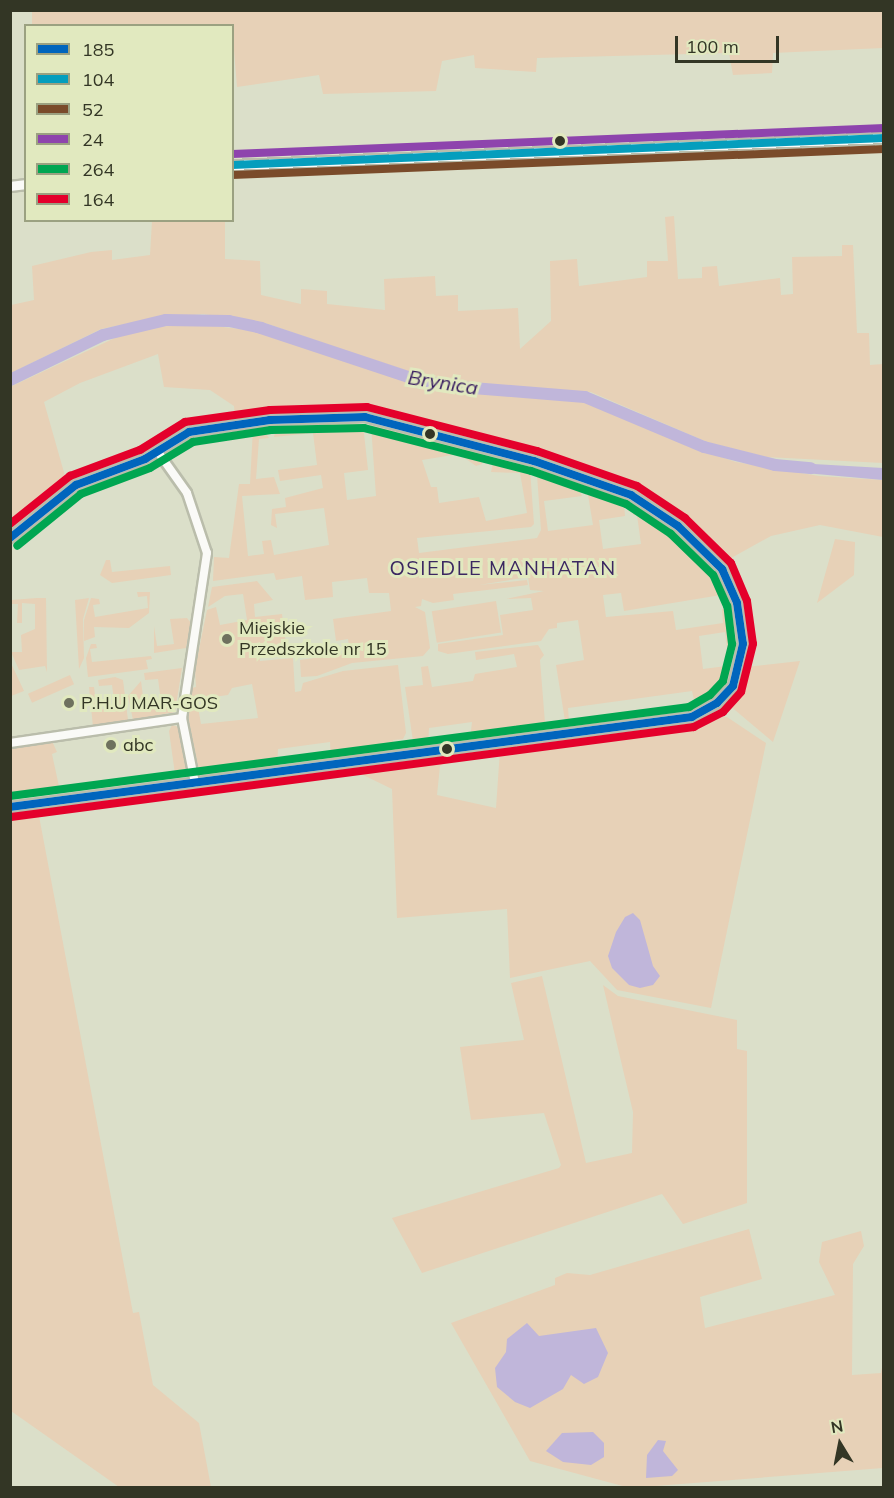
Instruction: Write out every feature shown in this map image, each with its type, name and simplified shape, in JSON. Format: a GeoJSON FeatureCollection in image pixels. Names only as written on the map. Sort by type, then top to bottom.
{"type":"FeatureCollection","features":[{"type":"Feature","properties":{"kind":"street"},"geometry":{"type":"LineString","coordinates":[[234,165],[884,138]]}},
{"type":"Feature","properties":{"kind":"street"},"geometry":{"type":"LineString","coordinates":[[10,538],[76,485],[158,452],[200,429],[270,420],[365,417],[534,461],[631,495],[678,526],[722,569],[740,619],[741,663],[733,686],[717,703],[692,717],[10,807]]}},
{"type":"Feature","properties":{"kind":"street"},"geometry":{"type":"LineString","coordinates":[[158,452],[187,493],[207,554],[182,718],[195,783]]}},
{"type":"Feature","properties":{"kind":"street"},"geometry":{"type":"LineString","coordinates":[[10,743],[182,718]]}},
{"type":"Feature","properties":{"kind":"shaded area"},"geometry":{"type":"Polygon","coordinates":[[[883,10],[883,48],[773,53],[772,73],[733,75],[729,53],[537,58],[536,72],[475,68],[474,55],[442,61],[436,91],[323,94],[319,75],[237,87],[234,24],[32,24],[32,11],[883,10]]]}},
{"type":"Feature","properties":{"kind":"shaded area"},"geometry":{"type":"Polygon","coordinates":[[[674,216],[678,279],[702,278],[702,267],[717,266],[719,286],[780,278],[781,295],[793,294],[792,257],[842,256],[842,245],[853,245],[857,333],[869,333],[870,365],[883,364],[883,463],[766,457],[707,442],[591,392],[434,381],[265,323],[203,314],[145,320],[101,329],[11,373],[11,305],[34,300],[32,266],[91,252],[112,250],[112,260],[150,255],[152,222],[225,222],[225,259],[260,261],[261,295],[301,304],[301,289],[327,291],[327,304],[385,310],[384,279],[435,276],[436,296],[458,295],[458,311],[518,308],[520,349],[551,321],[550,261],[577,259],[579,286],[647,277],[647,261],[668,261],[665,217],[674,216]]]}},
{"type":"Feature","properties":{"kind":"shaded area"},"geometry":{"type":"Polygon","coordinates":[[[195,324],[250,330],[434,387],[582,401],[619,412],[697,449],[736,462],[819,476],[883,480],[883,537],[820,525],[771,536],[724,562],[662,509],[607,480],[608,475],[498,448],[498,443],[447,429],[446,434],[382,416],[348,413],[347,407],[294,411],[294,416],[235,419],[234,406],[210,390],[164,387],[158,354],[80,383],[44,402],[67,483],[11,533],[10,387],[117,337],[155,327],[195,324]]]}},
{"type":"Feature","properties":{"kind":"shaded area"},"geometry":{"type":"Polygon","coordinates":[[[328,421],[363,424],[368,470],[344,473],[347,500],[376,496],[371,425],[483,453],[482,464],[476,466],[459,454],[422,460],[431,487],[437,487],[439,503],[479,497],[486,521],[527,513],[520,473],[491,472],[494,458],[530,469],[534,524],[531,527],[417,538],[419,553],[537,538],[541,530],[537,475],[541,470],[574,479],[582,496],[544,501],[548,531],[593,525],[588,495],[590,484],[620,496],[624,504],[625,516],[599,520],[603,549],[641,544],[637,515],[633,515],[636,505],[706,558],[727,594],[624,611],[621,593],[603,595],[606,617],[673,611],[676,630],[723,623],[722,609],[729,609],[733,612],[736,646],[727,648],[725,632],[699,636],[703,669],[734,665],[724,688],[694,710],[689,702],[694,700],[692,691],[568,708],[569,721],[677,706],[679,713],[566,727],[556,665],[584,660],[578,620],[557,623],[557,628],[549,629],[541,641],[448,654],[438,651],[438,644],[503,635],[500,615],[533,610],[531,598],[506,599],[544,591],[530,590],[528,577],[479,585],[527,580],[528,585],[453,594],[454,600],[433,603],[422,599],[421,606],[415,607],[425,612],[430,648],[423,656],[352,663],[317,676],[301,677],[300,660],[350,653],[348,639],[336,641],[333,619],[391,611],[389,593],[369,593],[367,578],[332,582],[333,597],[305,600],[302,576],[276,580],[274,573],[213,581],[214,557],[229,558],[239,484],[250,484],[253,428],[263,430],[269,438],[259,439],[256,479],[274,477],[280,494],[242,496],[248,556],[264,554],[262,541],[271,540],[274,555],[329,545],[324,508],[275,514],[277,528],[271,525],[272,509],[286,507],[285,498],[323,488],[321,475],[280,481],[278,470],[317,465],[313,433],[274,437],[276,428],[328,421]]]}},
{"type":"Feature","properties":{"kind":"shaded area"},"geometry":{"type":"Polygon","coordinates":[[[796,463],[883,468],[883,480],[794,472],[796,463]]]}},
{"type":"Feature","properties":{"kind":"shaded area"},"geometry":{"type":"Polygon","coordinates":[[[835,539],[855,542],[854,575],[817,603],[835,539]]]}},
{"type":"Feature","properties":{"kind":"shaded area"},"geometry":{"type":"Polygon","coordinates":[[[106,560],[110,560],[112,572],[170,566],[171,575],[112,583],[100,575],[106,560]]]}},
{"type":"Feature","properties":{"kind":"shaded area"},"geometry":{"type":"Polygon","coordinates":[[[257,581],[273,600],[254,604],[255,617],[282,614],[286,644],[258,647],[260,661],[293,658],[295,692],[301,691],[303,683],[343,671],[398,665],[406,733],[403,739],[393,740],[395,750],[399,752],[331,760],[330,742],[278,749],[277,768],[200,775],[188,717],[190,708],[198,707],[201,724],[258,718],[252,684],[232,688],[228,695],[191,700],[192,688],[196,687],[195,669],[207,610],[216,607],[220,625],[247,620],[243,594],[225,596],[208,607],[212,587],[257,581]]]}},
{"type":"Feature","properties":{"kind":"shaded area"},"geometry":{"type":"Polygon","coordinates":[[[137,592],[150,592],[149,613],[129,628],[94,627],[95,637],[84,641],[84,620],[91,598],[99,599],[100,604],[93,605],[95,617],[148,608],[147,596],[138,597],[137,592]]]}},
{"type":"Feature","properties":{"kind":"shaded area"},"geometry":{"type":"Polygon","coordinates":[[[46,598],[47,672],[45,666],[19,670],[11,652],[22,652],[21,635],[35,629],[35,604],[22,603],[22,623],[17,623],[18,604],[11,604],[11,600],[46,598]]]}},
{"type":"Feature","properties":{"kind":"shaded area"},"geometry":{"type":"Polygon","coordinates":[[[89,598],[83,619],[84,658],[79,669],[75,600],[89,598]]]}},
{"type":"Feature","properties":{"kind":"shaded area"},"geometry":{"type":"Polygon","coordinates":[[[496,601],[501,633],[437,643],[432,611],[496,601]]]}},
{"type":"Feature","properties":{"kind":"shaded area"},"geometry":{"type":"Polygon","coordinates":[[[187,618],[191,623],[186,648],[154,653],[154,626],[157,646],[174,644],[170,619],[187,618]]]}},
{"type":"Feature","properties":{"kind":"shaded area"},"geometry":{"type":"Polygon","coordinates":[[[91,644],[96,644],[97,648],[90,649],[92,662],[151,656],[152,659],[146,660],[148,669],[88,677],[86,658],[91,644]]]}},
{"type":"Feature","properties":{"kind":"shaded area"},"geometry":{"type":"Polygon","coordinates":[[[538,645],[544,655],[540,660],[545,723],[554,722],[554,727],[474,742],[470,739],[472,722],[429,728],[428,748],[414,748],[405,687],[423,685],[421,667],[428,666],[432,687],[473,681],[475,674],[517,667],[514,654],[476,660],[475,652],[538,645]]]}},
{"type":"Feature","properties":{"kind":"shaded area"},"geometry":{"type":"Polygon","coordinates":[[[10,661],[24,691],[11,696],[10,696],[10,661]]]}},
{"type":"Feature","properties":{"kind":"shaded area"},"geometry":{"type":"Polygon","coordinates":[[[800,661],[773,742],[729,705],[746,682],[747,667],[800,661]]]}},
{"type":"Feature","properties":{"kind":"shaded area"},"geometry":{"type":"Polygon","coordinates":[[[182,668],[175,712],[133,720],[128,696],[141,681],[144,704],[161,701],[158,679],[145,680],[144,673],[182,668]]]}},
{"type":"Feature","properties":{"kind":"shaded area"},"geometry":{"type":"Polygon","coordinates":[[[70,675],[74,684],[32,703],[28,694],[70,675]]]}},
{"type":"Feature","properties":{"kind":"shaded area"},"geometry":{"type":"Polygon","coordinates":[[[115,677],[123,680],[128,720],[93,727],[89,687],[94,687],[97,710],[115,708],[112,685],[99,686],[98,680],[115,677]]]}},
{"type":"Feature","properties":{"kind":"shaded area"},"geometry":{"type":"Polygon","coordinates":[[[708,717],[727,717],[766,743],[711,1008],[617,990],[590,961],[510,978],[507,909],[397,918],[392,789],[357,772],[456,756],[440,766],[437,795],[496,808],[500,750],[692,724],[708,717]]]}},
{"type":"Feature","properties":{"kind":"shaded area"},"geometry":{"type":"Polygon","coordinates":[[[172,725],[179,727],[186,769],[183,775],[175,774],[169,731],[172,725]]]}},
{"type":"Feature","properties":{"kind":"shaded area"},"geometry":{"type":"Polygon","coordinates":[[[52,741],[57,752],[52,754],[60,791],[11,798],[11,747],[52,741]]]}},
{"type":"Feature","properties":{"kind":"shaded area"},"geometry":{"type":"Polygon","coordinates":[[[39,816],[133,1313],[139,1312],[153,1385],[199,1423],[211,1487],[119,1487],[11,1411],[10,820],[39,816]]]}},
{"type":"Feature","properties":{"kind":"shaded area"},"geometry":{"type":"Polygon","coordinates":[[[633,913],[640,920],[653,966],[660,976],[653,985],[640,988],[629,985],[612,968],[608,956],[616,932],[625,917],[633,913]]]}},
{"type":"Feature","properties":{"kind":"shaded area"},"geometry":{"type":"Polygon","coordinates":[[[542,976],[586,1163],[632,1153],[633,1112],[603,985],[618,996],[737,1020],[737,1049],[747,1051],[747,1203],[683,1224],[662,1194],[422,1273],[392,1218],[559,1168],[561,1165],[544,1113],[471,1120],[460,1047],[524,1040],[511,983],[542,976]]]}},
{"type":"Feature","properties":{"kind":"shaded area"},"geometry":{"type":"Polygon","coordinates":[[[749,1229],[762,1279],[700,1297],[705,1328],[835,1295],[819,1262],[822,1242],[861,1231],[864,1246],[853,1264],[852,1375],[881,1373],[883,1362],[883,1468],[630,1488],[530,1461],[451,1323],[555,1285],[555,1278],[567,1273],[590,1275],[749,1229]]]}},
{"type":"Feature","properties":{"kind":"shaded area"},"geometry":{"type":"Polygon","coordinates":[[[527,1323],[539,1336],[596,1328],[608,1353],[598,1377],[584,1384],[571,1375],[563,1389],[530,1408],[515,1402],[497,1387],[495,1368],[506,1352],[507,1339],[527,1323]]]}},
{"type":"Feature","properties":{"kind":"shaded area"},"geometry":{"type":"Polygon","coordinates":[[[593,1432],[604,1443],[604,1457],[591,1465],[563,1462],[546,1451],[562,1433],[593,1432]]]}},
{"type":"Feature","properties":{"kind":"shaded area"},"geometry":{"type":"Polygon","coordinates":[[[658,1440],[666,1441],[663,1451],[678,1470],[672,1476],[646,1478],[647,1455],[658,1440]]]}},
{"type":"Feature","properties":{"kind":"waterway","name":"Brynica"},"geometry":{"type":"LineString","coordinates":[[10,380],[103,335],[166,320],[229,321],[261,328],[411,378],[448,386],[585,397],[704,447],[775,465],[811,468]]}},
{"type":"Feature","properties":{"kind":"transit line","name":"24"},"geometry":{"type":"LineString","coordinates":[[234,154],[884,128]]}},
{"type":"Feature","properties":{"kind":"transit line","name":"104"},"geometry":{"type":"LineString","coordinates":[[234,165],[884,138]]}},
{"type":"Feature","properties":{"kind":"transit line","name":"52"},"geometry":{"type":"LineString","coordinates":[[234,175],[884,149]]}},
{"type":"Feature","properties":{"kind":"transit line","name":"164"},"geometry":{"type":"LineString","coordinates":[[10,524],[70,476],[140,450],[185,422],[270,410],[367,407],[537,451],[637,486],[685,518],[731,563],[747,601],[753,644],[741,692],[723,712],[694,727],[11,817]]}},
{"type":"Feature","properties":{"kind":"transit line","name":"185"},"geometry":{"type":"LineString","coordinates":[[10,538],[76,485],[145,459],[189,432],[270,420],[365,417],[534,461],[631,495],[678,526],[722,569],[737,603],[743,644],[733,686],[717,703],[692,717],[10,807]]}},
{"type":"Feature","properties":{"kind":"transit line","name":"264"},"geometry":{"type":"LineString","coordinates":[[10,796],[689,707],[710,695],[723,681],[732,644],[727,606],[713,575],[671,534],[626,504],[531,471],[364,428],[271,430],[193,442],[150,468],[81,494],[17,546]]}},
{"type":"Feature","properties":{"kind":"place","name":"Miejskie Przedszkole nr 15"},"geometry":{"type":"Point","coordinates":[227,639]}},
{"type":"Feature","properties":{"kind":"place","name":"P.H.U MAR-GOS"},"geometry":{"type":"Point","coordinates":[69,703]}},
{"type":"Feature","properties":{"kind":"place","name":"abc"},"geometry":{"type":"Point","coordinates":[111,745]}},
{"type":"Feature","properties":{"kind":"district","name":"OSIEDLE MANHATAN"},"geometry":{"type":"Point","coordinates":[503,567]}}]}
